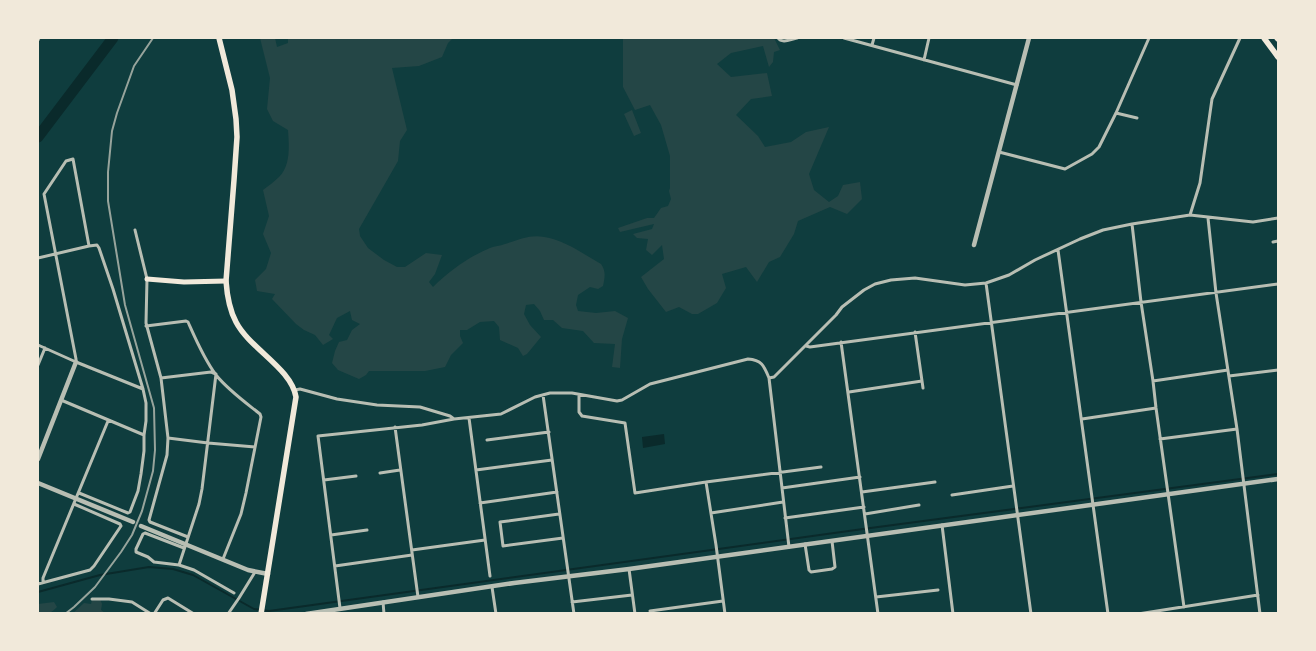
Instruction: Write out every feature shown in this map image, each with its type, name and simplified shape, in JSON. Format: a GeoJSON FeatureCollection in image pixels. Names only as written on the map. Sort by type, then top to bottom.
{"type":"FeatureCollection","features":[{"type":"Feature","properties":{"kind":"highway"},"geometry":{"type":"LineString","coordinates":[[220,38],[232,90],[236,119],[234,180],[226,280],[227,295],[230,309],[236,322],[250,341],[286,376],[295,390],[296,404],[261,614]]}},
{"type":"Feature","properties":{"kind":"highway"},"geometry":{"type":"LineString","coordinates":[[1264,38],[1278,57]]}},
{"type":"Feature","properties":{"kind":"main road"},"geometry":{"type":"LineString","coordinates":[[147,280],[184,282],[226,280]]}},
{"type":"Feature","properties":{"kind":"street"},"geometry":{"type":"LineString","coordinates":[[778,38],[783,41],[797,38]]}},
{"type":"Feature","properties":{"kind":"street"},"geometry":{"type":"LineString","coordinates":[[844,38],[1017,85]]}},
{"type":"Feature","properties":{"kind":"street"},"geometry":{"type":"LineString","coordinates":[[872,45],[874,38]]}},
{"type":"Feature","properties":{"kind":"street"},"geometry":{"type":"LineString","coordinates":[[924,60],[929,38]]}},
{"type":"Feature","properties":{"kind":"street"},"geometry":{"type":"LineString","coordinates":[[974,245],[1029,38]]}},
{"type":"Feature","properties":{"kind":"street"},"geometry":{"type":"LineString","coordinates":[[999,152],[1065,168],[1092,154],[1099,147],[1116,113],[1149,38]]}},
{"type":"Feature","properties":{"kind":"street"},"geometry":{"type":"LineString","coordinates":[[1190,215],[1200,183],[1212,99],[1240,38]]}},
{"type":"Feature","properties":{"kind":"street"},"geometry":{"type":"LineString","coordinates":[[1116,113],[1137,118]]}},
{"type":"Feature","properties":{"kind":"street"},"geometry":{"type":"LineString","coordinates":[[38,458],[76,362],[44,194],[66,161],[73,159],[88,246]]}},
{"type":"Feature","properties":{"kind":"street"},"geometry":{"type":"LineString","coordinates":[[769,378],[774,377],[806,346],[842,307],[875,284],[908,278],[966,285],[986,283],[1010,275],[1035,260],[1080,238],[1103,230],[1132,224],[1190,215],[1253,222],[1278,218]]}},
{"type":"Feature","properties":{"kind":"street"},"geometry":{"type":"LineString","coordinates":[[1208,218],[1216,293],[1238,429],[1260,614]]}},
{"type":"Feature","properties":{"kind":"street"},"geometry":{"type":"LineString","coordinates":[[1132,224],[1141,302],[1184,607]]}},
{"type":"Feature","properties":{"kind":"street"},"geometry":{"type":"LineString","coordinates":[[135,230],[147,280],[146,326],[161,378],[168,438],[167,455],[149,520],[188,537]]}},
{"type":"Feature","properties":{"kind":"street"},"geometry":{"type":"LineString","coordinates":[[1273,242],[1278,241]]}},
{"type":"Feature","properties":{"kind":"street"},"geometry":{"type":"LineString","coordinates":[[38,258],[88,246],[97,246],[99,248],[143,389],[146,421],[141,474],[138,491],[130,512],[128,513],[79,493]]}},
{"type":"Feature","properties":{"kind":"street"},"geometry":{"type":"LineString","coordinates":[[1058,250],[1108,614]]}},
{"type":"Feature","properties":{"kind":"street"},"geometry":{"type":"LineString","coordinates":[[986,283],[1031,614]]}},
{"type":"Feature","properties":{"kind":"street"},"geometry":{"type":"LineString","coordinates":[[806,346],[810,347],[1278,284]]}},
{"type":"Feature","properties":{"kind":"street"},"geometry":{"type":"LineString","coordinates":[[146,326],[188,322],[216,374],[226,386],[260,414],[261,417],[246,493],[223,559]]}},
{"type":"Feature","properties":{"kind":"street"},"geometry":{"type":"LineString","coordinates":[[915,332],[923,388]]}},
{"type":"Feature","properties":{"kind":"street"},"geometry":{"type":"LineString","coordinates":[[841,342],[878,614]]}},
{"type":"Feature","properties":{"kind":"street"},"geometry":{"type":"LineString","coordinates":[[38,345],[143,389]]}},
{"type":"Feature","properties":{"kind":"street"},"geometry":{"type":"LineString","coordinates":[[38,365],[45,348]]}},
{"type":"Feature","properties":{"kind":"street"},"geometry":{"type":"LineString","coordinates":[[340,606],[318,436],[501,414],[535,397],[550,394],[572,393],[617,401],[650,384],[748,359],[756,360],[764,365],[769,378],[789,545]]}},
{"type":"Feature","properties":{"kind":"street"},"geometry":{"type":"LineString","coordinates":[[1153,381],[1228,370]]}},
{"type":"Feature","properties":{"kind":"street"},"geometry":{"type":"LineString","coordinates":[[1229,376],[1278,370]]}},
{"type":"Feature","properties":{"kind":"street"},"geometry":{"type":"LineString","coordinates":[[161,378],[211,372],[216,374]]}},
{"type":"Feature","properties":{"kind":"street"},"geometry":{"type":"LineString","coordinates":[[179,565],[202,490],[216,374]]}},
{"type":"Feature","properties":{"kind":"street"},"geometry":{"type":"LineString","coordinates":[[849,392],[922,381]]}},
{"type":"Feature","properties":{"kind":"street"},"geometry":{"type":"LineString","coordinates":[[295,390],[300,389],[337,399],[377,405],[420,408],[450,416],[454,419]]}},
{"type":"Feature","properties":{"kind":"street"},"geometry":{"type":"LineString","coordinates":[[543,395],[574,614]]}},
{"type":"Feature","properties":{"kind":"street"},"geometry":{"type":"LineString","coordinates":[[579,395],[579,412],[582,416],[625,423],[635,493],[821,467]]}},
{"type":"Feature","properties":{"kind":"street"},"geometry":{"type":"LineString","coordinates":[[61,400],[144,436]]}},
{"type":"Feature","properties":{"kind":"street"},"geometry":{"type":"LineString","coordinates":[[1082,419],[1156,408]]}},
{"type":"Feature","properties":{"kind":"street"},"geometry":{"type":"LineString","coordinates":[[469,418],[490,576]]}},
{"type":"Feature","properties":{"kind":"street"},"geometry":{"type":"LineString","coordinates":[[43,582],[108,420]]}},
{"type":"Feature","properties":{"kind":"street"},"geometry":{"type":"LineString","coordinates":[[395,428],[417,595]]}},
{"type":"Feature","properties":{"kind":"street"},"geometry":{"type":"LineString","coordinates":[[1160,439],[1238,429]]}},
{"type":"Feature","properties":{"kind":"street"},"geometry":{"type":"LineString","coordinates":[[487,440],[549,432]]}},
{"type":"Feature","properties":{"kind":"street"},"geometry":{"type":"LineString","coordinates":[[168,438],[255,447]]}},
{"type":"Feature","properties":{"kind":"street"},"geometry":{"type":"LineString","coordinates":[[476,470],[552,460]]}},
{"type":"Feature","properties":{"kind":"street"},"geometry":{"type":"LineString","coordinates":[[380,473],[400,470]]}},
{"type":"Feature","properties":{"kind":"street"},"geometry":{"type":"LineString","coordinates":[[324,480],[356,476]]}},
{"type":"Feature","properties":{"kind":"street"},"geometry":{"type":"LineString","coordinates":[[782,488],[860,477]]}},
{"type":"Feature","properties":{"kind":"street"},"geometry":{"type":"LineString","coordinates":[[306,614],[340,606],[383,602],[417,595],[568,575],[628,569],[805,544],[867,533],[942,525],[1017,511],[1168,490],[1243,480],[1278,479]]}},
{"type":"Feature","properties":{"kind":"street"},"geometry":{"type":"LineString","coordinates":[[706,482],[725,614]]}},
{"type":"Feature","properties":{"kind":"street"},"geometry":{"type":"LineString","coordinates":[[862,492],[935,482]]}},
{"type":"Feature","properties":{"kind":"street"},"geometry":{"type":"LineString","coordinates":[[38,483],[120,524],[90,570],[38,584]]}},
{"type":"Feature","properties":{"kind":"street"},"geometry":{"type":"LineString","coordinates":[[952,495],[1013,486]]}},
{"type":"Feature","properties":{"kind":"street"},"geometry":{"type":"LineString","coordinates":[[480,502],[557,492]]}},
{"type":"Feature","properties":{"kind":"street"},"geometry":{"type":"LineString","coordinates":[[75,502],[133,522]]}},
{"type":"Feature","properties":{"kind":"street"},"geometry":{"type":"LineString","coordinates":[[711,513],[783,502]]}},
{"type":"Feature","properties":{"kind":"street"},"geometry":{"type":"LineString","coordinates":[[865,514],[919,505]]}},
{"type":"Feature","properties":{"kind":"street"},"geometry":{"type":"LineString","coordinates":[[785,518],[864,507]]}},
{"type":"Feature","properties":{"kind":"street"},"geometry":{"type":"LineString","coordinates":[[559,514],[500,522],[503,546],[563,538]]}},
{"type":"Feature","properties":{"kind":"street"},"geometry":{"type":"LineString","coordinates":[[942,525],[953,614]]}},
{"type":"Feature","properties":{"kind":"street"},"geometry":{"type":"LineString","coordinates":[[141,526],[185,546]]}},
{"type":"Feature","properties":{"kind":"street"},"geometry":{"type":"LineString","coordinates":[[331,535],[367,530]]}},
{"type":"Feature","properties":{"kind":"street"},"geometry":{"type":"LineString","coordinates":[[234,594],[194,570],[179,565],[154,562],[136,552],[143,534],[145,533],[185,546],[255,572],[268,574]]}},
{"type":"Feature","properties":{"kind":"street"},"geometry":{"type":"LineString","coordinates":[[412,550],[485,540]]}},
{"type":"Feature","properties":{"kind":"street"},"geometry":{"type":"LineString","coordinates":[[805,544],[809,570],[811,572],[832,569],[835,567],[831,540]]}},
{"type":"Feature","properties":{"kind":"street"},"geometry":{"type":"LineString","coordinates":[[335,566],[412,556]]}},
{"type":"Feature","properties":{"kind":"street"},"geometry":{"type":"LineString","coordinates":[[628,569],[635,614]]}},
{"type":"Feature","properties":{"kind":"street"},"geometry":{"type":"LineString","coordinates":[[228,614],[255,572]]}},
{"type":"Feature","properties":{"kind":"street"},"geometry":{"type":"LineString","coordinates":[[492,586],[496,614]]}},
{"type":"Feature","properties":{"kind":"street"},"geometry":{"type":"LineString","coordinates":[[876,597],[938,590]]}},
{"type":"Feature","properties":{"kind":"street"},"geometry":{"type":"LineString","coordinates":[[572,602],[632,595]]}},
{"type":"Feature","properties":{"kind":"street"},"geometry":{"type":"LineString","coordinates":[[1138,614],[1258,595]]}},
{"type":"Feature","properties":{"kind":"street"},"geometry":{"type":"LineString","coordinates":[[92,599],[132,602],[153,614],[162,600],[168,598],[194,614]]}},
{"type":"Feature","properties":{"kind":"street"},"geometry":{"type":"LineString","coordinates":[[650,611],[723,601]]}},
{"type":"Feature","properties":{"kind":"street"},"geometry":{"type":"LineString","coordinates":[[383,602],[384,614]]}},
{"type":"Feature","properties":{"kind":"shaded area"},"geometry":{"type":"Polygon","coordinates":[[[260,38],[275,38],[277,47],[288,43],[288,38],[453,38],[448,43],[442,57],[419,66],[392,68],[407,130],[400,141],[398,161],[359,229],[360,236],[368,248],[397,267],[405,267],[426,253],[442,255],[435,274],[429,282],[433,287],[446,275],[475,255],[492,247],[523,238],[534,236],[546,237],[571,247],[601,264],[605,274],[603,286],[598,289],[590,287],[578,295],[576,305],[578,311],[596,313],[615,311],[628,318],[622,339],[620,368],[612,367],[615,344],[594,343],[583,331],[562,328],[553,320],[544,320],[534,304],[526,305],[524,314],[530,325],[541,337],[527,354],[523,356],[518,348],[500,340],[499,327],[494,321],[480,322],[467,330],[460,330],[463,343],[451,355],[445,367],[425,371],[369,371],[359,379],[338,370],[332,363],[339,342],[347,340],[352,330],[360,324],[352,320],[350,311],[337,318],[329,335],[333,339],[323,345],[315,335],[296,324],[272,299],[275,294],[257,291],[255,280],[266,269],[271,253],[263,234],[269,216],[263,190],[283,172],[286,167],[289,148],[288,130],[273,121],[267,109],[270,78],[260,38]]]}},
{"type":"Feature","properties":{"kind":"shaded area"},"geometry":{"type":"Polygon","coordinates":[[[623,38],[774,38],[780,50],[774,52],[773,62],[769,67],[763,46],[731,53],[717,64],[731,77],[767,73],[772,96],[751,99],[736,115],[758,136],[765,147],[791,142],[806,132],[829,127],[809,174],[814,190],[829,202],[838,196],[843,185],[860,182],[862,199],[847,214],[830,207],[798,221],[794,234],[780,257],[769,262],[757,282],[746,267],[722,274],[726,288],[717,303],[698,314],[692,314],[679,307],[666,312],[641,277],[664,259],[662,245],[652,255],[646,250],[648,239],[637,238],[633,234],[652,229],[654,224],[620,232],[618,228],[647,218],[654,218],[661,208],[668,206],[671,199],[669,191],[670,156],[661,125],[650,105],[635,110],[623,87],[623,38]]]}},
{"type":"Feature","properties":{"kind":"shaded area"},"geometry":{"type":"Polygon","coordinates":[[[632,110],[641,133],[634,136],[624,114],[632,110]]]}},
{"type":"Feature","properties":{"kind":"shaded area"},"geometry":{"type":"Polygon","coordinates":[[[664,434],[665,444],[643,448],[642,437],[664,434]]]}},
{"type":"Feature","properties":{"kind":"shaded area"},"geometry":{"type":"Polygon","coordinates":[[[100,599],[102,604],[101,610],[105,613],[72,614],[84,603],[91,604],[92,600],[100,599]]]}},
{"type":"Feature","properties":{"kind":"shaded area"},"geometry":{"type":"Polygon","coordinates":[[[54,602],[57,607],[51,612],[38,613],[38,604],[54,602]]]}},
{"type":"Feature","properties":{"kind":"waterway"},"geometry":{"type":"LineString","coordinates":[[38,137],[113,38]]}},
{"type":"Feature","properties":{"kind":"waterway"},"geometry":{"type":"LineString","coordinates":[[38,592],[100,575],[149,567],[173,569],[193,575],[254,609],[269,611],[1278,474]]}},
{"type":"Feature","properties":{"kind":"railway"},"geometry":{"type":"LineString","coordinates":[[65,614],[95,587],[132,535],[142,511],[153,471],[155,450],[154,408],[125,305],[108,201],[108,172],[112,131],[134,66],[153,38]]}}]}
